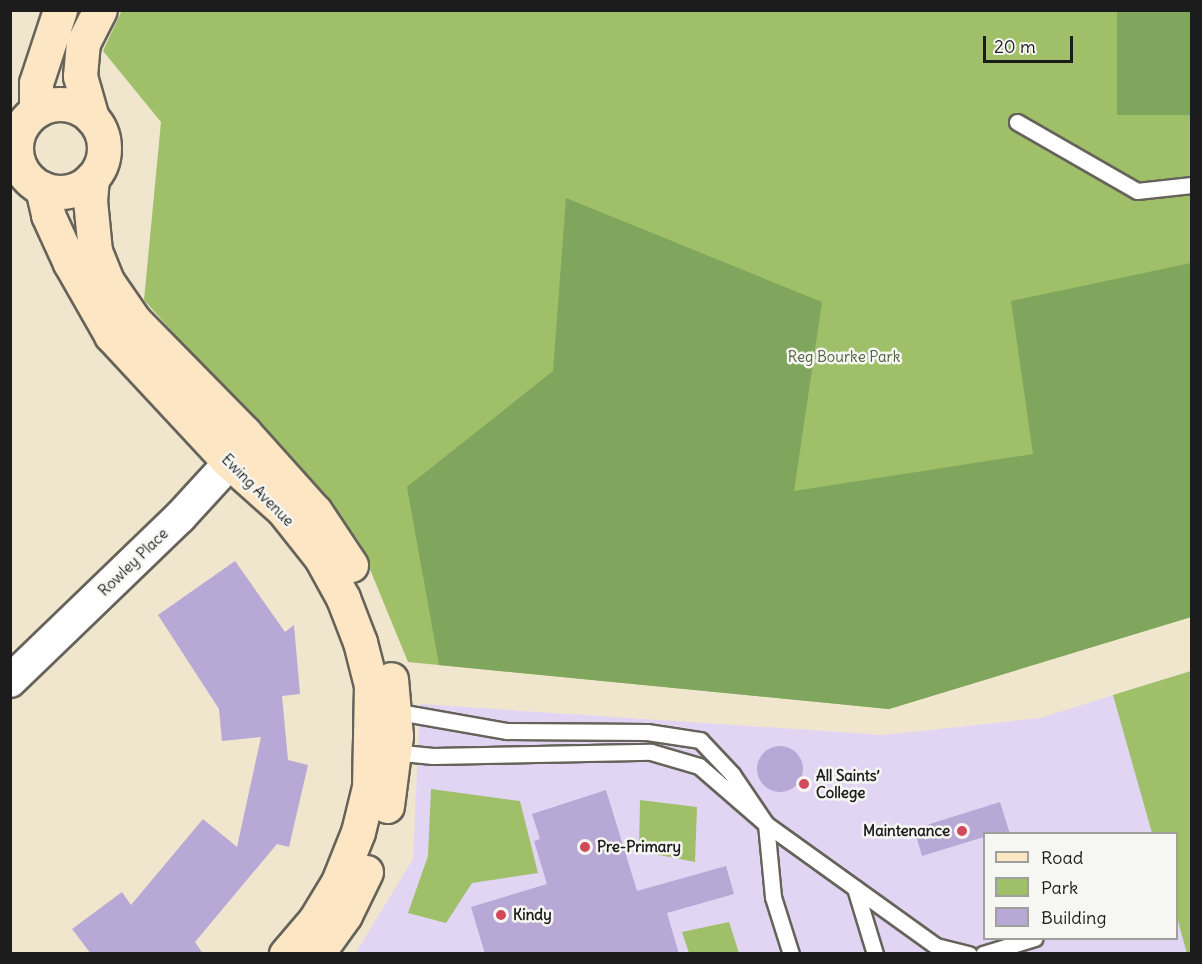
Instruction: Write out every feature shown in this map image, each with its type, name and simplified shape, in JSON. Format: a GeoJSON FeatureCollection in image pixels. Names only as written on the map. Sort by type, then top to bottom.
{"type":"FeatureCollection","features":[{"type":"Feature","properties":{"kind":"street"},"geometry":{"type":"LineString","coordinates":[[60,10],[22,127],[18,159],[28,184],[69,191],[92,178],[99,168],[104,141],[92,118],[81,76],[83,43],[100,10]]}},
{"type":"Feature","properties":{"kind":"street"},"geometry":{"type":"LineString","coordinates":[[22,127],[65,104],[92,118]]}},
{"type":"Feature","properties":{"kind":"street","name":"Ewing Avenue"},"geometry":{"type":"LineString","coordinates":[[92,178],[90,200],[95,251],[107,281],[134,320],[240,451],[321,558],[343,598],[383,710],[380,834],[360,889],[317,954]]}},
{"type":"Feature","properties":{"kind":"street","name":"Ewing Avenue"},"geometry":{"type":"LineString","coordinates":[[28,184],[48,215],[70,263],[111,335],[240,451]]}},
{"type":"Feature","properties":{"kind":"street","name":"Rowley Place"},"geometry":{"type":"LineString","coordinates":[[10,681],[180,517],[240,451]]}},
{"type":"Feature","properties":{"kind":"street","name":"Ewing Avenue"},"geometry":{"type":"LineString","coordinates":[[286,954],[315,920],[338,882],[358,832],[369,787],[383,751]]}},
{"type":"Feature","properties":{"kind":"lane"},"geometry":{"type":"LineString","coordinates":[[1017,122],[1137,191],[1191,185]]}},
{"type":"Feature","properties":{"kind":"lane"},"geometry":{"type":"LineString","coordinates":[[383,710],[507,731],[647,732],[700,740],[732,774],[766,824],[773,897],[790,954]]}},
{"type":"Feature","properties":{"kind":"lane"},"geometry":{"type":"LineString","coordinates":[[383,751],[433,756],[651,753],[699,766],[766,824],[938,950],[969,954]]}},
{"type":"Feature","properties":{"kind":"lane"},"geometry":{"type":"LineString","coordinates":[[855,888],[875,954]]}},
{"type":"Feature","properties":{"kind":"lane"},"geometry":{"type":"LineString","coordinates":[[983,954],[1032,940]]}},
{"type":"Feature","properties":{"kind":"shaded area","name":"All Saints’ College"},"geometry":{"type":"Polygon","coordinates":[[[1191,671],[1191,953],[355,954],[413,859],[420,704],[884,735],[1040,718],[1191,671]]]}},
{"type":"Feature","properties":{"kind":"green space","name":"Reg Bourke Park"},"geometry":{"type":"Polygon","coordinates":[[[122,10],[1191,11],[1191,617],[889,709],[408,662],[358,540],[144,300],[161,122],[103,51],[122,10]]]}},
{"type":"Feature","properties":{"kind":"green space"},"geometry":{"type":"Polygon","coordinates":[[[1117,11],[1191,11],[1191,115],[1117,115],[1117,11]]]}},
{"type":"Feature","properties":{"kind":"green space"},"geometry":{"type":"Polygon","coordinates":[[[566,198],[822,302],[794,491],[1033,454],[1011,301],[1191,263],[1191,617],[889,709],[439,665],[407,487],[553,371],[566,198]]]}},
{"type":"Feature","properties":{"kind":"green space"},"geometry":{"type":"Polygon","coordinates":[[[1191,671],[1192,953],[1187,954],[1178,921],[1178,832],[1152,832],[1113,695],[1191,671]]]}},
{"type":"Feature","properties":{"kind":"green space"},"geometry":{"type":"Polygon","coordinates":[[[431,789],[520,801],[538,873],[472,883],[446,923],[408,913],[428,856],[431,789]]]}},
{"type":"Feature","properties":{"kind":"green space"},"geometry":{"type":"Polygon","coordinates":[[[640,800],[697,807],[695,862],[639,851],[640,800]]]}},
{"type":"Feature","properties":{"kind":"green space"},"geometry":{"type":"Polygon","coordinates":[[[729,922],[739,953],[689,953],[682,932],[729,922]]]}},
{"type":"Feature","properties":{"kind":"building"},"geometry":{"type":"Polygon","coordinates":[[[235,561],[285,632],[294,625],[300,694],[282,696],[288,760],[308,765],[289,847],[277,844],[195,942],[203,954],[91,954],[72,929],[122,892],[131,905],[203,819],[237,847],[261,737],[222,741],[219,709],[158,615],[235,561]]]}},
{"type":"Feature","properties":{"kind":"building"},"geometry":{"type":"Polygon","coordinates":[[[780,746],[796,753],[803,769],[796,785],[780,792],[764,785],[757,769],[764,753],[780,746]]]}},
{"type":"Feature","properties":{"kind":"building"},"geometry":{"type":"Polygon","coordinates":[[[606,790],[637,891],[726,866],[734,894],[667,913],[679,954],[485,954],[471,907],[547,884],[534,841],[540,839],[532,814],[606,790]]]}},
{"type":"Feature","properties":{"kind":"building","name":"Maintenance"},"geometry":{"type":"Polygon","coordinates":[[[1000,802],[1009,832],[983,832],[983,837],[922,856],[914,829],[1000,802]]]}},
{"type":"Feature","properties":{"kind":"place","name":"All Saints’ College"},"geometry":{"type":"Point","coordinates":[804,784]}},
{"type":"Feature","properties":{"kind":"place","name":"Maintenance"},"geometry":{"type":"Point","coordinates":[962,831]}},
{"type":"Feature","properties":{"kind":"place","name":"Pre-Primary"},"geometry":{"type":"Point","coordinates":[585,847]}},
{"type":"Feature","properties":{"kind":"place","name":"Kindy"},"geometry":{"type":"Point","coordinates":[501,915]}}]}
